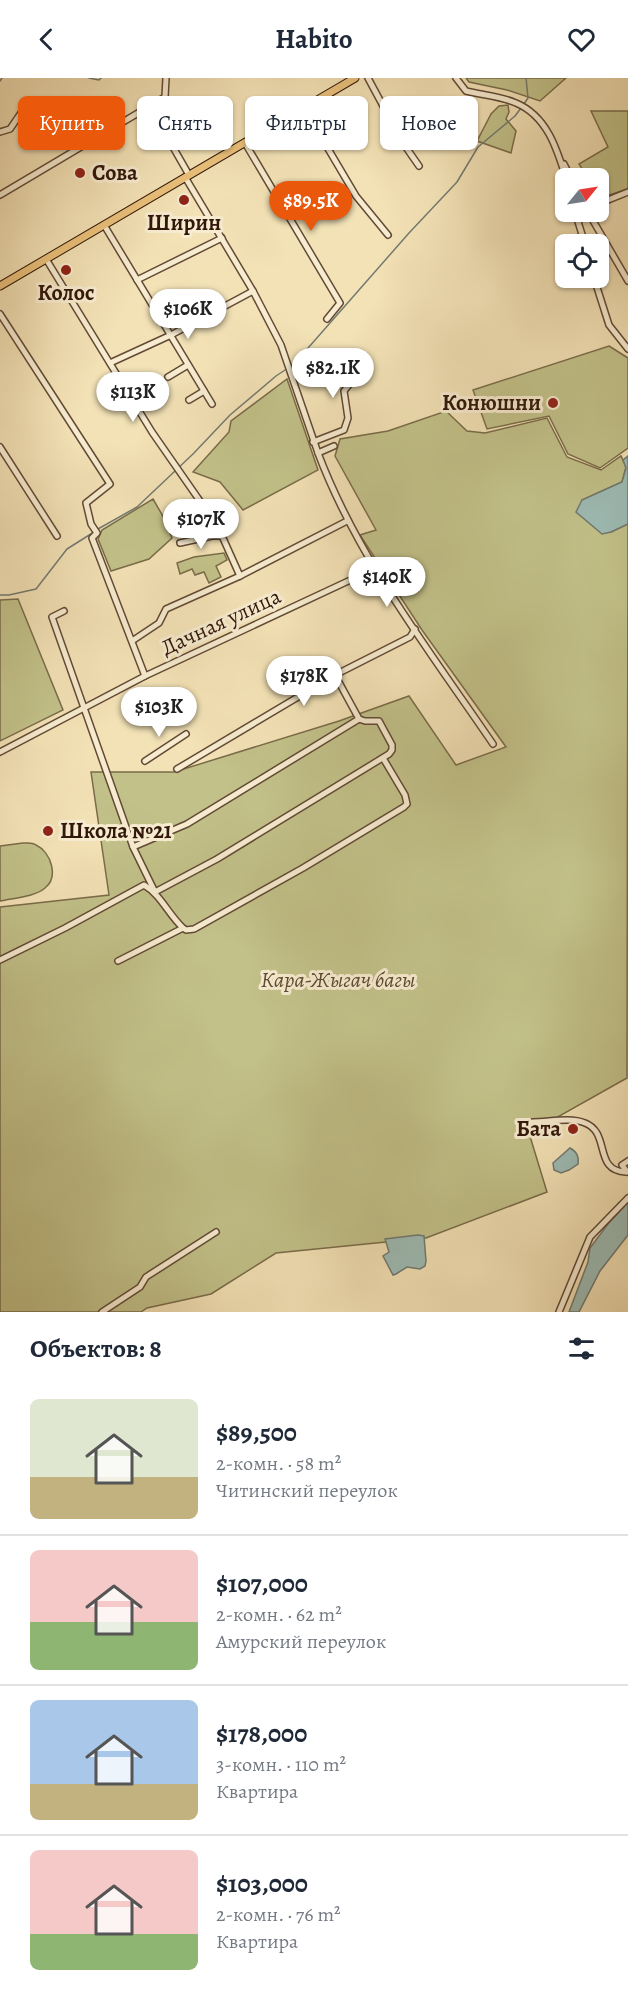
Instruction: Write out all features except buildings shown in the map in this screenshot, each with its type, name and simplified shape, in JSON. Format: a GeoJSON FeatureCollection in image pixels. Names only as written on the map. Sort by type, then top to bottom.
{"type":"FeatureCollection","features":[{"type":"Feature","properties":{"kind":"main road"},"geometry":{"type":"LineString","coordinates":[[324,96],[355,78]]}},
{"type":"Feature","properties":{"kind":"main road"},"geometry":{"type":"LineString","coordinates":[[0,286],[244,142]]}},
{"type":"Feature","properties":{"kind":"street"},"geometry":{"type":"LineString","coordinates":[[165,96],[166,78]]}},
{"type":"Feature","properties":{"kind":"street"},"geometry":{"type":"LineString","coordinates":[[368,78],[403,143],[419,166]]}},
{"type":"Feature","properties":{"kind":"street"},"geometry":{"type":"LineString","coordinates":[[456,78],[466,91],[515,102],[530,110],[542,122],[566,168]]}},
{"type":"Feature","properties":{"kind":"street"},"geometry":{"type":"LineString","coordinates":[[0,195],[137,116]]}},
{"type":"Feature","properties":{"kind":"street"},"geometry":{"type":"LineString","coordinates":[[0,132],[10,129],[18,117]]}},
{"type":"Feature","properties":{"kind":"street"},"geometry":{"type":"LineString","coordinates":[[244,142],[340,303],[327,319]]}},
{"type":"Feature","properties":{"kind":"street"},"geometry":{"type":"LineString","coordinates":[[173,150],[281,345],[331,489],[347,521],[374,569],[493,744]]}},
{"type":"Feature","properties":{"kind":"street"},"geometry":{"type":"LineString","coordinates":[[329,150],[356,196],[388,235]]}},
{"type":"Feature","properties":{"kind":"street"},"geometry":{"type":"LineString","coordinates":[[558,150],[563,168]]}},
{"type":"Feature","properties":{"kind":"street"},"geometry":{"type":"LineString","coordinates":[[609,200],[628,192]]}},
{"type":"Feature","properties":{"kind":"street"},"geometry":{"type":"LineString","coordinates":[[594,222],[628,281]]}},
{"type":"Feature","properties":{"kind":"street"},"geometry":{"type":"LineString","coordinates":[[104,225],[212,404]]}},
{"type":"Feature","properties":{"kind":"street"},"geometry":{"type":"LineString","coordinates":[[137,280],[222,238]]}},
{"type":"Feature","properties":{"kind":"street"},"geometry":{"type":"LineString","coordinates":[[46,259],[152,432],[192,488],[222,536],[240,576]]}},
{"type":"Feature","properties":{"kind":"street"},"geometry":{"type":"LineString","coordinates":[[620,267],[628,265]]}},
{"type":"Feature","properties":{"kind":"street"},"geometry":{"type":"LineString","coordinates":[[597,288],[609,325],[628,349]]}},
{"type":"Feature","properties":{"kind":"street"},"geometry":{"type":"LineString","coordinates":[[110,363],[171,335],[253,291]]}},
{"type":"Feature","properties":{"kind":"street"},"geometry":{"type":"LineString","coordinates":[[0,314],[110,484],[86,503],[91,524],[97,533],[93,538],[145,676]]}},
{"type":"Feature","properties":{"kind":"street"},"geometry":{"type":"LineString","coordinates":[[168,376],[188,365]]}},
{"type":"Feature","properties":{"kind":"street"},"geometry":{"type":"LineString","coordinates":[[314,442],[344,430],[348,418],[344,391],[365,365]]}},
{"type":"Feature","properties":{"kind":"street"},"geometry":{"type":"LineString","coordinates":[[189,400],[204,391]]}},
{"type":"Feature","properties":{"kind":"street"},"geometry":{"type":"LineString","coordinates":[[318,453],[334,446]]}},
{"type":"Feature","properties":{"kind":"street"},"geometry":{"type":"LineString","coordinates":[[0,447],[57,536]]}},
{"type":"Feature","properties":{"kind":"street"},"geometry":{"type":"LineString","coordinates":[[132,641],[159,623],[166,609],[240,576],[347,521]]}},
{"type":"Feature","properties":{"kind":"street"},"geometry":{"type":"LineString","coordinates":[[180,543],[222,536]]}},
{"type":"Feature","properties":{"kind":"street","name":"Дачная улица"},"geometry":{"type":"LineString","coordinates":[[0,752],[145,676],[374,569]]}},
{"type":"Feature","properties":{"kind":"street"},"geometry":{"type":"LineString","coordinates":[[64,611],[52,617],[133,847],[155,892],[173,918],[186,930],[194,929],[303,868],[406,806],[405,795],[383,758]]}},
{"type":"Feature","properties":{"kind":"street"},"geometry":{"type":"LineString","coordinates":[[177,769],[335,675],[410,637],[415,629]]}},
{"type":"Feature","properties":{"kind":"street"},"geometry":{"type":"LineString","coordinates":[[155,892],[217,859],[383,758],[393,749],[385,730],[377,720],[359,719],[335,675]]}},
{"type":"Feature","properties":{"kind":"street"},"geometry":{"type":"LineString","coordinates":[[133,847],[187,824],[359,719]]}},
{"type":"Feature","properties":{"kind":"street"},"geometry":{"type":"LineString","coordinates":[[145,761],[186,734]]}},
{"type":"Feature","properties":{"kind":"street"},"geometry":{"type":"LineString","coordinates":[[0,960],[144,885],[155,892]]}},
{"type":"Feature","properties":{"kind":"street"},"geometry":{"type":"LineString","coordinates":[[118,961],[183,928]]}},
{"type":"Feature","properties":{"kind":"street"},"geometry":{"type":"LineString","coordinates":[[533,1122],[578,1121],[587,1123],[595,1129],[601,1139],[607,1164],[617,1172],[627,1172]]}},
{"type":"Feature","properties":{"kind":"street"},"geometry":{"type":"LineString","coordinates":[[627,1172],[622,1165],[628,1161]]}},
{"type":"Feature","properties":{"kind":"street"},"geometry":{"type":"LineString","coordinates":[[559,1312],[590,1237],[628,1197]]}},
{"type":"Feature","properties":{"kind":"street"},"geometry":{"type":"LineString","coordinates":[[102,1312],[140,1287],[146,1277],[216,1232]]}},
{"type":"Feature","properties":{"kind":"green space"},"geometry":{"type":"Polygon","coordinates":[[[466,78],[566,78],[540,101],[507,90],[469,82],[466,78]]]}},
{"type":"Feature","properties":{"kind":"green space"},"geometry":{"type":"Polygon","coordinates":[[[508,105],[509,112],[506,119],[516,131],[511,153],[478,141],[491,114],[499,106],[508,105]]]}},
{"type":"Feature","properties":{"kind":"green space"},"geometry":{"type":"Polygon","coordinates":[[[591,111],[628,111],[628,189],[609,195],[609,168],[582,168],[579,164],[608,147],[591,111]]]}},
{"type":"Feature","properties":{"kind":"green space","name":"Конюшни"},"geometry":{"type":"Polygon","coordinates":[[[609,346],[628,358],[628,448],[600,468],[568,454],[549,416],[487,429],[473,390],[609,346]]]}},
{"type":"Feature","properties":{"kind":"green space"},"geometry":{"type":"Polygon","coordinates":[[[287,379],[318,470],[243,510],[220,482],[193,472],[229,432],[231,421],[287,379]]]}},
{"type":"Feature","properties":{"kind":"green space","name":"Кара-Жыгач багы"},"geometry":{"type":"Polygon","coordinates":[[[446,411],[467,431],[485,433],[547,418],[567,457],[601,470],[621,456],[626,467],[622,482],[582,500],[611,532],[628,524],[627,1078],[529,1133],[547,1192],[426,1238],[276,1253],[211,1294],[147,1308],[141,1312],[0,1312],[0,907],[109,895],[91,772],[174,772],[339,721],[409,696],[456,765],[506,747],[422,630],[360,535],[376,530],[335,456],[340,439],[388,431],[446,411]]]}},
{"type":"Feature","properties":{"kind":"green space"},"geometry":{"type":"Polygon","coordinates":[[[153,499],[172,538],[149,559],[111,571],[98,539],[102,530],[153,499]]]}},
{"type":"Feature","properties":{"kind":"green space"},"geometry":{"type":"Polygon","coordinates":[[[224,553],[227,560],[216,566],[221,577],[209,583],[204,572],[195,575],[192,569],[180,574],[177,563],[194,557],[224,553]]]}},
{"type":"Feature","properties":{"kind":"green space"},"geometry":{"type":"Polygon","coordinates":[[[18,599],[63,710],[0,741],[0,600],[18,599]]]}},
{"type":"Feature","properties":{"kind":"green space"},"geometry":{"type":"Polygon","coordinates":[[[34,844],[46,853],[51,865],[52,878],[41,891],[24,897],[0,901],[0,846],[34,844]]]}},
{"type":"Feature","properties":{"kind":"water"},"geometry":{"type":"Polygon","coordinates":[[[628,456],[628,524],[602,534],[576,512],[582,500],[622,482],[626,468],[623,460],[628,456]]]}},
{"type":"Feature","properties":{"kind":"water"},"geometry":{"type":"Polygon","coordinates":[[[570,1148],[577,1154],[578,1164],[561,1173],[554,1170],[553,1163],[570,1148]]]}},
{"type":"Feature","properties":{"kind":"water"},"geometry":{"type":"Polygon","coordinates":[[[628,1202],[628,1235],[600,1271],[579,1312],[569,1312],[588,1262],[590,1248],[628,1202]]]}},
{"type":"Feature","properties":{"kind":"water"},"geometry":{"type":"Polygon","coordinates":[[[424,1236],[425,1266],[420,1269],[407,1267],[393,1275],[383,1256],[389,1252],[385,1239],[424,1236]]]}},
{"type":"Feature","properties":{"kind":"waterway"},"geometry":{"type":"LineString","coordinates":[[89,78],[99,80],[101,78]]}},
{"type":"Feature","properties":{"kind":"waterway"},"geometry":{"type":"LineString","coordinates":[[524,104],[528,98],[526,78]]}},
{"type":"Feature","properties":{"kind":"waterway"},"geometry":{"type":"LineString","coordinates":[[98,529],[137,507],[230,415],[276,376],[294,364],[457,182],[478,147],[515,116],[521,108]]}},
{"type":"Feature","properties":{"kind":"waterway"},"geometry":{"type":"LineString","coordinates":[[0,595],[36,589],[67,549],[94,532]]}},
{"type":"Feature","properties":{"kind":"place","name":"Сова"},"geometry":{"type":"Point","coordinates":[80,173]}},
{"type":"Feature","properties":{"kind":"place","name":"Ширин"},"geometry":{"type":"Point","coordinates":[184,200]}},
{"type":"Feature","properties":{"kind":"place","name":"Колос"},"geometry":{"type":"Point","coordinates":[66,270]}},
{"type":"Feature","properties":{"kind":"place","name":"Конюшни"},"geometry":{"type":"Point","coordinates":[553,403]}},
{"type":"Feature","properties":{"kind":"place","name":"Школа №21"},"geometry":{"type":"Point","coordinates":[48,831]}},
{"type":"Feature","properties":{"kind":"place","name":"Бата"},"geometry":{"type":"Point","coordinates":[573,1129]}}]}
